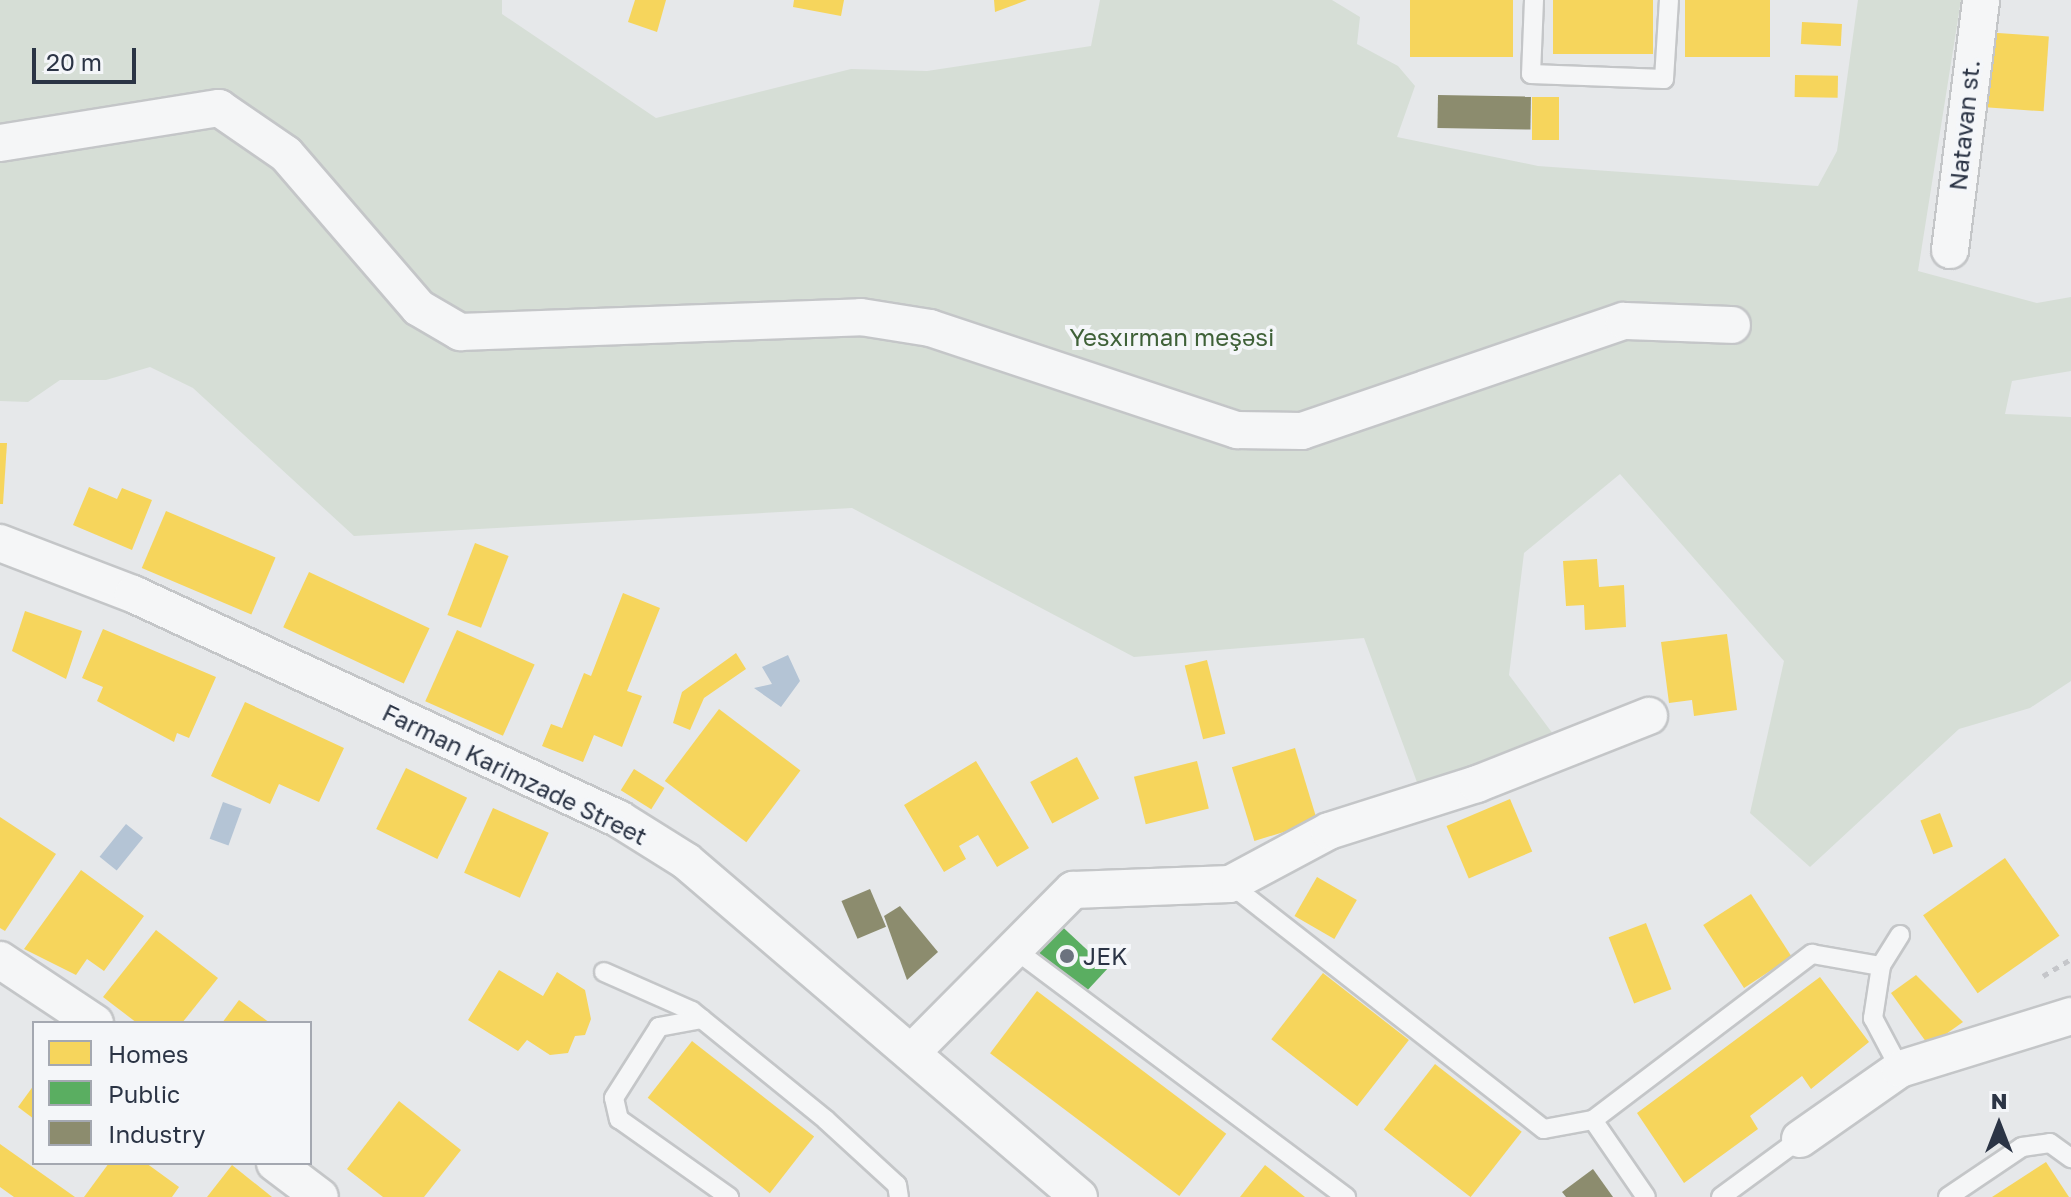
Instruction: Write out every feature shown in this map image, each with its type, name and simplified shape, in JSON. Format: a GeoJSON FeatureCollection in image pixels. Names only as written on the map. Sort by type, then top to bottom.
{"type":"FeatureCollection","features":[{"type":"Feature","properties":{"kind":"street","name":"Natavan st."},"geometry":{"type":"LineString","coordinates":[[1950,250],[1981,0]]}},
{"type":"Feature","properties":{"kind":"street"},"geometry":{"type":"LineString","coordinates":[[0,143],[219,108],[286,154],[419,308],[460,332],[861,317],[930,328],[1237,430],[1302,431],[1624,321],[1732,325]]}},
{"type":"Feature","properties":{"kind":"street","name":"Farman Karimzade Street"},"geometry":{"type":"LineString","coordinates":[[0,543],[133,594],[619,819],[686,861],[1079,1197]]}},
{"type":"Feature","properties":{"kind":"street"},"geometry":{"type":"LineString","coordinates":[[911,1053],[1073,890],[1230,884],[1329,831],[1477,784],[1649,716]]}},
{"type":"Feature","properties":{"kind":"street"},"geometry":{"type":"LineString","coordinates":[[0,960],[92,1021]]}},
{"type":"Feature","properties":{"kind":"street"},"geometry":{"type":"LineString","coordinates":[[1800,1139],[1900,1069],[2071,1016]]}},
{"type":"Feature","properties":{"kind":"street"},"geometry":{"type":"LineString","coordinates":[[278,1165],[320,1197]]}},
{"type":"Feature","properties":{"kind":"lane"},"geometry":{"type":"LineString","coordinates":[[1534,0],[1531,74],[1664,79],[1669,0]]}},
{"type":"Feature","properties":{"kind":"lane"},"geometry":{"type":"LineString","coordinates":[[1230,884],[1544,1129],[1593,1120],[1812,954],[1881,966]]}},
{"type":"Feature","properties":{"kind":"lane"},"geometry":{"type":"LineString","coordinates":[[1900,935],[1881,966],[1873,1018],[1900,1069]]}},
{"type":"Feature","properties":{"kind":"lane"},"geometry":{"type":"LineString","coordinates":[[1013,948],[1346,1197]]}},
{"type":"Feature","properties":{"kind":"lane"},"geometry":{"type":"LineString","coordinates":[[604,972],[702,1019],[897,1185],[899,1197]]}},
{"type":"Feature","properties":{"kind":"lane"},"geometry":{"type":"LineString","coordinates":[[702,1019],[659,1027],[614,1098],[619,1119],[729,1197]]}},
{"type":"Feature","properties":{"kind":"lane"},"geometry":{"type":"LineString","coordinates":[[1593,1120],[1646,1197]]}},
{"type":"Feature","properties":{"kind":"lane"},"geometry":{"type":"LineString","coordinates":[[1721,1197],[1800,1139]]}},
{"type":"Feature","properties":{"kind":"lane"},"geometry":{"type":"LineString","coordinates":[[1948,1197],[2022,1147],[2050,1143],[2071,1158]]}},
{"type":"Feature","properties":{"kind":"path"},"geometry":{"type":"LineString","coordinates":[[2043,976],[2071,959]]}},
{"type":"Feature","properties":{"kind":"green space","name":"Yesxırman meşəsi"},"geometry":{"type":"Polygon","coordinates":[[[0,0],[502,0],[502,14],[656,118],[851,69],[927,71],[1091,46],[1100,0],[1332,0],[1360,17],[1357,44],[1398,66],[1415,86],[1397,137],[1538,166],[1818,186],[1837,151],[1858,0],[1961,0],[1918,271],[2037,303],[2071,297],[2071,371],[2012,381],[2005,414],[2071,417],[2071,681],[2030,708],[1959,729],[1810,867],[1750,813],[1784,661],[1620,474],[1524,553],[1509,675],[1556,738],[1418,785],[1364,638],[1134,657],[852,508],[354,536],[193,388],[150,367],[106,380],[60,380],[28,402],[0,401],[0,0]]]}},
{"type":"Feature","properties":{"kind":"water"},"geometry":{"type":"Polygon","coordinates":[[[788,655],[800,681],[781,707],[754,688],[772,684],[762,667],[788,655]]]}},
{"type":"Feature","properties":{"kind":"water"},"geometry":{"type":"Polygon","coordinates":[[[223,802],[242,809],[228,845],[210,839],[223,802]]]}},
{"type":"Feature","properties":{"kind":"water"},"geometry":{"type":"Polygon","coordinates":[[[126,824],[143,838],[117,870],[100,857],[126,824]]]}},
{"type":"Feature","properties":{"kind":"building: Homes"},"geometry":{"type":"Polygon","coordinates":[[[635,0],[666,0],[657,32],[628,22],[635,0]]]}},
{"type":"Feature","properties":{"kind":"building: Homes"},"geometry":{"type":"Polygon","coordinates":[[[794,0],[844,0],[841,16],[793,7],[794,0]]]}},
{"type":"Feature","properties":{"kind":"building: Homes"},"geometry":{"type":"Polygon","coordinates":[[[994,0],[1027,0],[995,12],[994,0]]]}},
{"type":"Feature","properties":{"kind":"building: Homes"},"geometry":{"type":"Polygon","coordinates":[[[1410,0],[1513,0],[1513,57],[1410,57],[1410,0]]]}},
{"type":"Feature","properties":{"kind":"building: Homes"},"geometry":{"type":"Polygon","coordinates":[[[1553,0],[1653,0],[1653,54],[1553,54],[1553,0]]]}},
{"type":"Feature","properties":{"kind":"building: Homes"},"geometry":{"type":"Polygon","coordinates":[[[1685,0],[1770,0],[1770,57],[1685,57],[1685,0]]]}},
{"type":"Feature","properties":{"kind":"building: Homes"},"geometry":{"type":"Polygon","coordinates":[[[1802,22],[1842,24],[1841,46],[1801,44],[1802,22]]]}},
{"type":"Feature","properties":{"kind":"building: Homes"},"geometry":{"type":"Polygon","coordinates":[[[1984,32],[2049,37],[2044,111],[1979,107],[1984,32]]]}},
{"type":"Feature","properties":{"kind":"building: Homes"},"geometry":{"type":"Polygon","coordinates":[[[1795,75],[1838,76],[1838,98],[1795,97],[1795,75]]]}},
{"type":"Feature","properties":{"kind":"building: Homes"},"geometry":{"type":"Polygon","coordinates":[[[1532,97],[1559,97],[1559,140],[1532,140],[1532,97]]]}},
{"type":"Feature","properties":{"kind":"building: Homes"},"geometry":{"type":"Polygon","coordinates":[[[0,443],[7,443],[3,504],[0,504],[0,443]]]}},
{"type":"Feature","properties":{"kind":"building: Homes"},"geometry":{"type":"Polygon","coordinates":[[[89,487],[117,499],[122,488],[152,500],[132,550],[73,525],[89,487]]]}},
{"type":"Feature","properties":{"kind":"building: Homes"},"geometry":{"type":"Polygon","coordinates":[[[166,511],[276,557],[251,615],[142,568],[166,511]]]}},
{"type":"Feature","properties":{"kind":"building: Homes"},"geometry":{"type":"Polygon","coordinates":[[[475,543],[509,556],[481,628],[447,615],[475,543]]]}},
{"type":"Feature","properties":{"kind":"building: Homes"},"geometry":{"type":"Polygon","coordinates":[[[1597,559],[1599,587],[1624,585],[1626,627],[1585,630],[1584,605],[1566,606],[1563,561],[1597,559]]]}},
{"type":"Feature","properties":{"kind":"building: Homes"},"geometry":{"type":"Polygon","coordinates":[[[309,572],[430,628],[404,683],[283,627],[309,572]]]}},
{"type":"Feature","properties":{"kind":"building: Homes"},"geometry":{"type":"Polygon","coordinates":[[[623,593],[660,608],[627,691],[642,696],[622,747],[594,735],[583,762],[542,746],[551,724],[562,728],[584,673],[591,676],[623,593]]]}},
{"type":"Feature","properties":{"kind":"building: Homes"},"geometry":{"type":"Polygon","coordinates":[[[25,611],[82,631],[66,679],[12,651],[25,611]]]}},
{"type":"Feature","properties":{"kind":"building: Homes"},"geometry":{"type":"Polygon","coordinates":[[[103,629],[216,677],[189,738],[177,733],[174,742],[97,701],[103,687],[82,678],[103,629]]]}},
{"type":"Feature","properties":{"kind":"building: Homes"},"geometry":{"type":"Polygon","coordinates":[[[457,630],[535,665],[503,736],[425,701],[457,630]]]}},
{"type":"Feature","properties":{"kind":"building: Homes"},"geometry":{"type":"Polygon","coordinates":[[[1727,634],[1737,710],[1694,716],[1692,700],[1669,703],[1661,642],[1727,634]]]}},
{"type":"Feature","properties":{"kind":"building: Homes"},"geometry":{"type":"Polygon","coordinates":[[[736,653],[746,669],[704,698],[690,730],[673,723],[682,692],[736,653]]]}},
{"type":"Feature","properties":{"kind":"building: Homes"},"geometry":{"type":"Polygon","coordinates":[[[1207,660],[1225,734],[1203,739],[1185,666],[1207,660]]]}},
{"type":"Feature","properties":{"kind":"building: Homes"},"geometry":{"type":"Polygon","coordinates":[[[245,702],[344,748],[319,802],[279,784],[270,804],[211,776],[245,702]]]}},
{"type":"Feature","properties":{"kind":"building: Homes"},"geometry":{"type":"Polygon","coordinates":[[[719,709],[800,770],[746,842],[665,781],[719,709]]]}},
{"type":"Feature","properties":{"kind":"building: Homes"},"geometry":{"type":"Polygon","coordinates":[[[1295,748],[1318,822],[1254,841],[1232,767],[1295,748]]]}},
{"type":"Feature","properties":{"kind":"building: Homes"},"geometry":{"type":"Polygon","coordinates":[[[1077,757],[1099,798],[1052,823],[1030,782],[1077,757]]]}},
{"type":"Feature","properties":{"kind":"building: Homes"},"geometry":{"type":"Polygon","coordinates":[[[976,761],[1029,848],[997,867],[978,835],[959,846],[966,859],[944,872],[904,805],[976,761]]]}},
{"type":"Feature","properties":{"kind":"building: Homes"},"geometry":{"type":"Polygon","coordinates":[[[1197,761],[1209,809],[1146,824],[1134,777],[1197,761]]]}},
{"type":"Feature","properties":{"kind":"building: Homes"},"geometry":{"type":"Polygon","coordinates":[[[406,768],[467,798],[437,859],[376,829],[406,768]]]}},
{"type":"Feature","properties":{"kind":"building: Homes"},"geometry":{"type":"Polygon","coordinates":[[[634,769],[665,788],[651,809],[621,790],[634,769]]]}},
{"type":"Feature","properties":{"kind":"building: Homes"},"geometry":{"type":"Polygon","coordinates":[[[1510,799],[1532,851],[1469,878],[1446,826],[1510,799]]]}},
{"type":"Feature","properties":{"kind":"building: Homes"},"geometry":{"type":"Polygon","coordinates":[[[493,808],[549,833],[520,898],[464,873],[493,808]]]}},
{"type":"Feature","properties":{"kind":"building: Homes"},"geometry":{"type":"Polygon","coordinates":[[[1940,813],[1953,847],[1933,854],[1920,821],[1940,813]]]}},
{"type":"Feature","properties":{"kind":"building: Homes"},"geometry":{"type":"Polygon","coordinates":[[[0,817],[56,854],[5,931],[0,928],[0,817]]]}},
{"type":"Feature","properties":{"kind":"building: Homes"},"geometry":{"type":"Polygon","coordinates":[[[2005,858],[2059,936],[1978,993],[1923,915],[2005,858]]]}},
{"type":"Feature","properties":{"kind":"building: Homes"},"geometry":{"type":"Polygon","coordinates":[[[81,870],[144,916],[104,971],[87,959],[76,975],[24,949],[81,870]]]}},
{"type":"Feature","properties":{"kind":"building: Homes"},"geometry":{"type":"Polygon","coordinates":[[[1317,877],[1357,900],[1334,939],[1294,916],[1317,877]]]}},
{"type":"Feature","properties":{"kind":"building: Homes"},"geometry":{"type":"Polygon","coordinates":[[[1751,894],[1792,957],[1744,988],[1703,925],[1751,894]]]}},
{"type":"Feature","properties":{"kind":"building: Homes"},"geometry":{"type":"Polygon","coordinates":[[[1646,923],[1671,989],[1634,1004],[1609,937],[1646,923]]]}},
{"type":"Feature","properties":{"kind":"building: Homes"},"geometry":{"type":"Polygon","coordinates":[[[156,930],[218,978],[184,1021],[134,1021],[103,997],[156,930]]]}},
{"type":"Feature","properties":{"kind":"building: Homes"},"geometry":{"type":"Polygon","coordinates":[[[499,970],[543,996],[557,972],[585,990],[591,1019],[585,1035],[575,1036],[568,1053],[550,1055],[527,1040],[518,1051],[468,1020],[499,970]]]}},
{"type":"Feature","properties":{"kind":"building: Homes"},"geometry":{"type":"Polygon","coordinates":[[[1323,973],[1409,1040],[1357,1106],[1271,1039],[1323,973]]]}},
{"type":"Feature","properties":{"kind":"building: Homes"},"geometry":{"type":"Polygon","coordinates":[[[1916,975],[1963,1022],[1929,1046],[1891,993],[1916,975]]]}},
{"type":"Feature","properties":{"kind":"building: Homes"},"geometry":{"type":"Polygon","coordinates":[[[1820,977],[1869,1042],[1811,1089],[1802,1076],[1750,1116],[1758,1129],[1684,1183],[1637,1113],[1820,977]]]}},
{"type":"Feature","properties":{"kind":"building: Homes"},"geometry":{"type":"Polygon","coordinates":[[[1037,991],[1226,1134],[1179,1196],[990,1053],[1037,991]]]}},
{"type":"Feature","properties":{"kind":"building: Homes"},"geometry":{"type":"Polygon","coordinates":[[[239,1000],[267,1021],[223,1021],[239,1000]]]}},
{"type":"Feature","properties":{"kind":"building: Homes"},"geometry":{"type":"Polygon","coordinates":[[[692,1041],[814,1136],[770,1193],[648,1098],[692,1041]]]}},
{"type":"Feature","properties":{"kind":"building: Homes"},"geometry":{"type":"Polygon","coordinates":[[[1435,1064],[1522,1132],[1470,1197],[1384,1129],[1435,1064]]]}},
{"type":"Feature","properties":{"kind":"building: Homes"},"geometry":{"type":"Polygon","coordinates":[[[32,1088],[32,1118],[18,1107],[32,1088]]]}},
{"type":"Feature","properties":{"kind":"building: Homes"},"geometry":{"type":"Polygon","coordinates":[[[399,1101],[461,1150],[424,1197],[383,1197],[347,1169],[399,1101]]]}},
{"type":"Feature","properties":{"kind":"building: Homes"},"geometry":{"type":"Polygon","coordinates":[[[0,1144],[75,1197],[14,1197],[0,1187],[0,1144]]]}},
{"type":"Feature","properties":{"kind":"building: Homes"},"geometry":{"type":"Polygon","coordinates":[[[2046,1162],[2069,1197],[1992,1197],[2046,1162]]]}},
{"type":"Feature","properties":{"kind":"building: Homes"},"geometry":{"type":"Polygon","coordinates":[[[108,1165],[149,1165],[179,1187],[172,1197],[84,1197],[108,1165]]]}},
{"type":"Feature","properties":{"kind":"building: Homes"},"geometry":{"type":"Polygon","coordinates":[[[232,1165],[272,1197],[207,1197],[232,1165]]]}},
{"type":"Feature","properties":{"kind":"building: Homes"},"geometry":{"type":"Polygon","coordinates":[[[1265,1165],[1305,1197],[1240,1197],[1265,1165]]]}},
{"type":"Feature","properties":{"kind":"building: Public","name":"JEK"},"geometry":{"type":"Polygon","coordinates":[[[1054,919],[1107,969],[1084,994],[1030,945],[1054,919]]]}},
{"type":"Feature","properties":{"kind":"building: Industry"},"geometry":{"type":"Polygon","coordinates":[[[1438,95],[1531,97],[1530,130],[1437,128],[1438,95]]]}},
{"type":"Feature","properties":{"kind":"building: Industry"},"geometry":{"type":"Polygon","coordinates":[[[870,889],[886,927],[857,939],[841,901],[870,889]]]}},
{"type":"Feature","properties":{"kind":"building: Industry"},"geometry":{"type":"Polygon","coordinates":[[[900,906],[938,952],[907,980],[884,916],[900,906]]]}},
{"type":"Feature","properties":{"kind":"building: Industry"},"geometry":{"type":"Polygon","coordinates":[[[1593,1169],[1613,1197],[1566,1197],[1562,1192],[1593,1169]]]}},
{"type":"Feature","properties":{"kind":"place","name":"JEK"},"geometry":{"type":"Point","coordinates":[1067,956]}}]}
